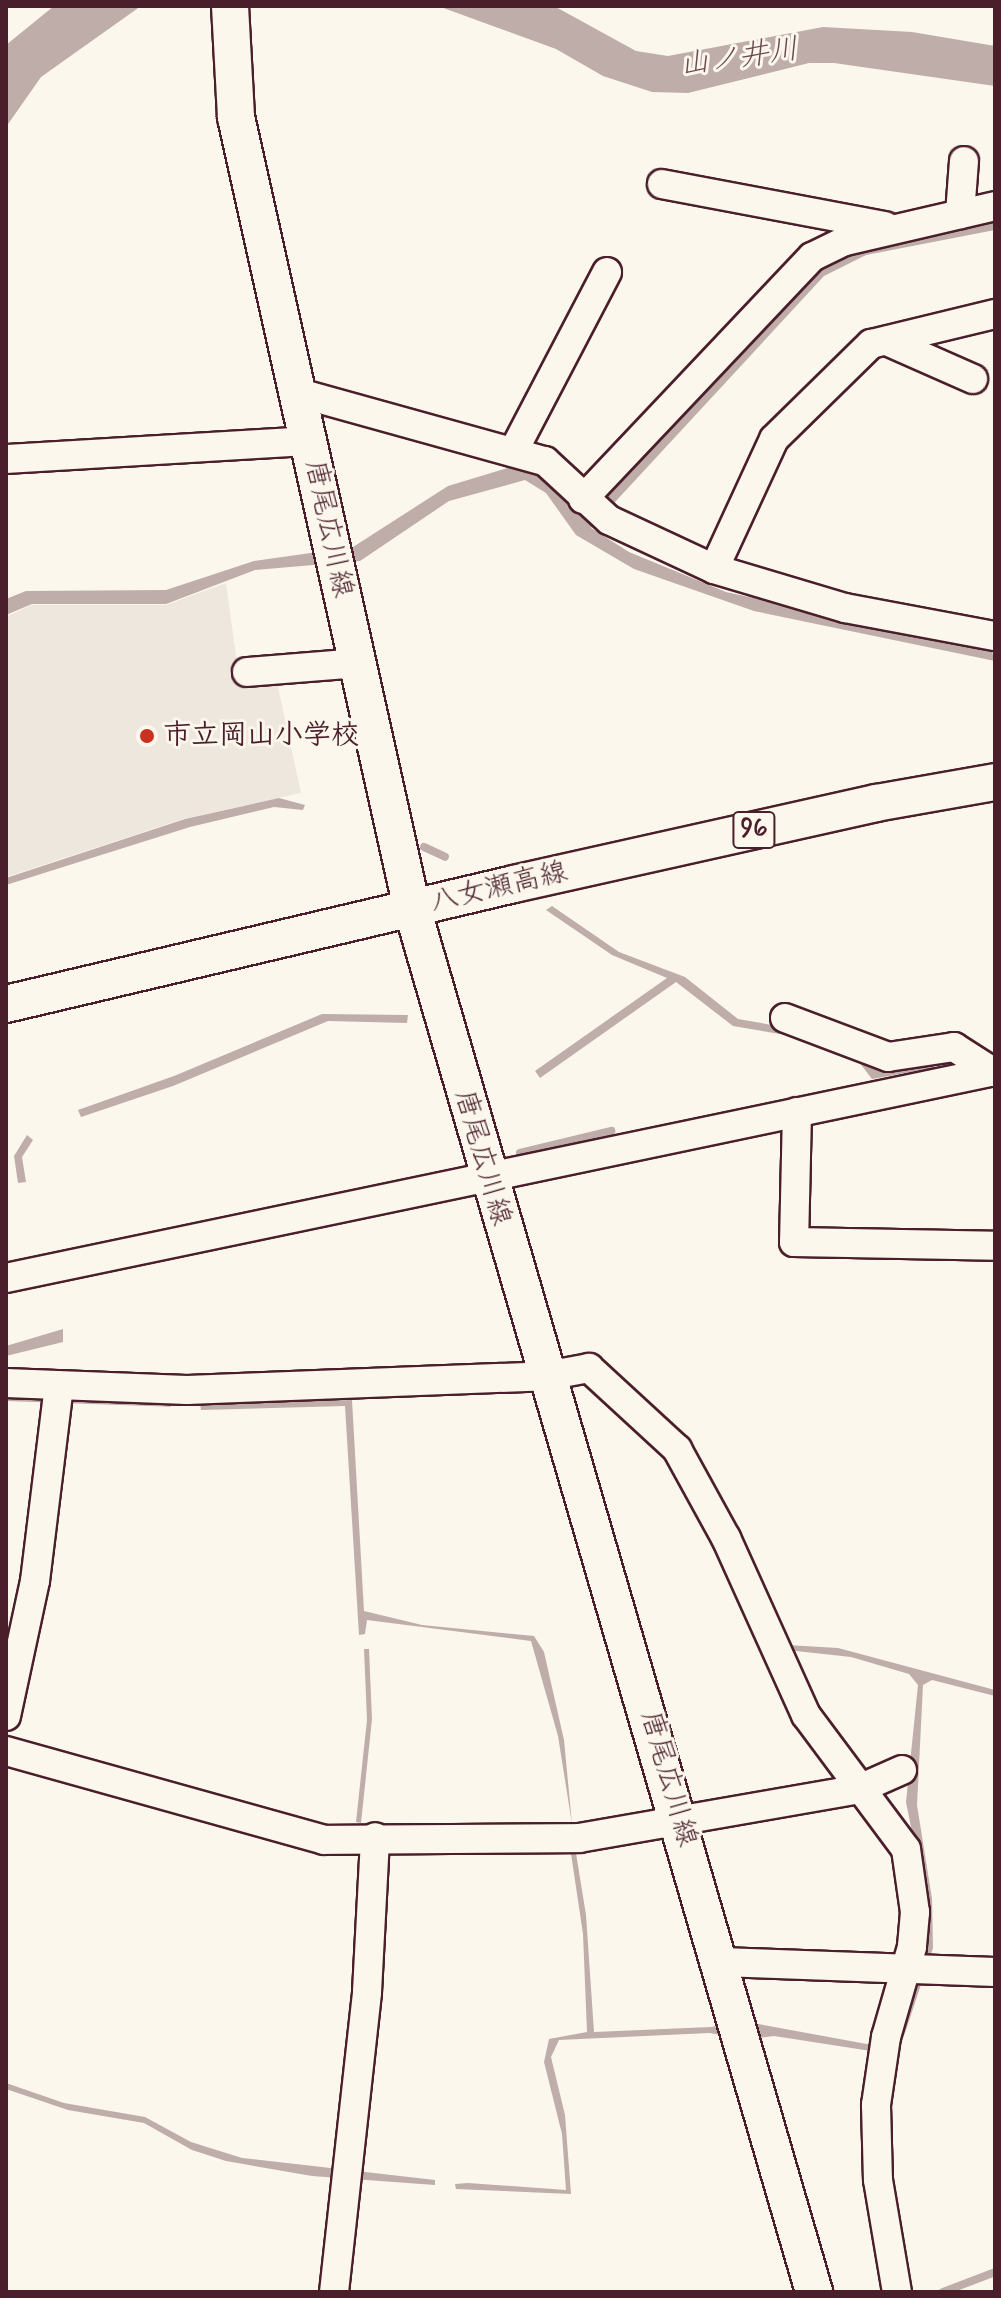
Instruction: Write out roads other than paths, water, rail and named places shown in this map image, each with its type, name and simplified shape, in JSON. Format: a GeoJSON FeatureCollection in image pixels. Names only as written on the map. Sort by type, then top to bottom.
{"type":"FeatureCollection","features":[{"type":"Feature","properties":{"kind":"main road","name":"唐尾広川線"},"geometry":{"type":"LineString","coordinates":[[230,6],[228,33],[236,117],[412,908],[486,1176],[621,1612],[814,2292]]}},
{"type":"Feature","properties":{"kind":"main road","name":"八女瀬高線"},"geometry":{"type":"LineString","coordinates":[[6,1004],[876,803],[995,782]]}},
{"type":"Feature","properties":{"kind":"street"},"geometry":{"type":"LineString","coordinates":[[960,214],[964,161]]}},
{"type":"Feature","properties":{"kind":"street"},"geometry":{"type":"LineString","coordinates":[[662,184],[712,198],[899,229]]}},
{"type":"Feature","properties":{"kind":"street"},"geometry":{"type":"LineString","coordinates":[[583,499],[812,257],[845,241],[995,206]]}},
{"type":"Feature","properties":{"kind":"street"},"geometry":{"type":"LineString","coordinates":[[513,452],[607,272]]}},
{"type":"Feature","properties":{"kind":"street"},"geometry":{"type":"LineString","coordinates":[[714,569],[774,439],[871,344],[995,314]]}},
{"type":"Feature","properties":{"kind":"street"},"geometry":{"type":"LineString","coordinates":[[887,341],[973,379]]}},
{"type":"Feature","properties":{"kind":"street"},"geometry":{"type":"LineString","coordinates":[[299,393],[545,461],[609,520],[714,569],[845,608],[995,636]]}},
{"type":"Feature","properties":{"kind":"street"},"geometry":{"type":"LineString","coordinates":[[6,459],[309,441]]}},
{"type":"Feature","properties":{"kind":"street"},"geometry":{"type":"LineString","coordinates":[[247,672],[358,663]]}},
{"type":"Feature","properties":{"kind":"street"},"geometry":{"type":"LineString","coordinates":[[785,1018],[888,1057],[954,1047],[994,1072]]}},
{"type":"Feature","properties":{"kind":"street"},"geometry":{"type":"LineString","coordinates":[[6,1278],[994,1072]]}},
{"type":"Feature","properties":{"kind":"street"},"geometry":{"type":"LineString","coordinates":[[797,1112],[794,1242],[995,1246]]}},
{"type":"Feature","properties":{"kind":"street"},"geometry":{"type":"LineString","coordinates":[[6,1383],[187,1390],[546,1376],[589,1368],[677,1449],[726,1538],[806,1715],[906,1849],[915,1912],[917,1970],[886,2037],[876,2105],[878,2180],[897,2292]]}},
{"type":"Feature","properties":{"kind":"street"},"geometry":{"type":"LineString","coordinates":[[6,1716],[35,1581],[59,1386]]}},
{"type":"Feature","properties":{"kind":"street"},"geometry":{"type":"LineString","coordinates":[[6,1751],[324,1840],[375,1837],[579,1838],[859,1789],[902,1770]]}},
{"type":"Feature","properties":{"kind":"street"},"geometry":{"type":"LineString","coordinates":[[334,2292],[367,1992],[375,1837]]}},
{"type":"Feature","properties":{"kind":"street"},"geometry":{"type":"LineString","coordinates":[[722,1962],[995,1972]]}},
{"type":"Feature","properties":{"kind":"water"},"geometry":{"type":"Polygon","coordinates":[[[54,6],[141,6],[41,77],[6,127],[6,45],[54,6]]]}},
{"type":"Feature","properties":{"kind":"water","name":"山ノ井川"},"geometry":{"type":"Polygon","coordinates":[[[438,6],[554,6],[636,51],[668,56],[823,27],[912,32],[995,46],[995,86],[834,63],[809,63],[688,93],[652,92],[603,76],[556,49],[438,6]]]}},
{"type":"Feature","properties":{"kind":"water"},"geometry":{"type":"Polygon","coordinates":[[[995,217],[995,230],[866,255],[824,276],[591,528],[629,552],[726,592],[991,649],[995,661],[754,611],[634,569],[576,535],[546,493],[525,480],[449,501],[360,561],[255,570],[166,604],[32,604],[6,615],[6,599],[26,591],[166,590],[254,561],[353,547],[448,486],[514,466],[542,473],[582,516],[814,272],[855,249],[995,217]]]}},
{"type":"Feature","properties":{"kind":"water"},"geometry":{"type":"Polygon","coordinates":[[[279,798],[305,805],[303,810],[274,807],[190,827],[6,885],[6,878],[185,819],[279,798]]]}},
{"type":"Feature","properties":{"kind":"water"},"geometry":{"type":"Polygon","coordinates":[[[552,906],[619,952],[685,977],[738,1019],[935,1054],[933,1068],[872,1079],[859,1062],[798,1037],[733,1026],[676,982],[540,1078],[535,1071],[667,978],[612,955],[546,910],[552,906]]]}},
{"type":"Feature","properties":{"kind":"water"},"geometry":{"type":"Polygon","coordinates":[[[322,1014],[408,1015],[407,1023],[328,1021],[173,1086],[81,1117],[78,1110],[174,1076],[322,1014]]]}},
{"type":"Feature","properties":{"kind":"water"},"geometry":{"type":"Polygon","coordinates":[[[27,1135],[33,1140],[22,1157],[26,1182],[18,1183],[14,1156],[27,1135]]]}},
{"type":"Feature","properties":{"kind":"water"},"geometry":{"type":"Polygon","coordinates":[[[63,1329],[63,1342],[6,1356],[6,1346],[63,1329]]]}},
{"type":"Feature","properties":{"kind":"water"},"geometry":{"type":"Polygon","coordinates":[[[6,1395],[171,1401],[171,1407],[6,1401],[6,1395]]]}},
{"type":"Feature","properties":{"kind":"water"},"geometry":{"type":"Polygon","coordinates":[[[352,1400],[364,1611],[422,1625],[534,1636],[544,1652],[564,1740],[572,1824],[558,1736],[531,1641],[367,1620],[365,1634],[359,1635],[345,1406],[201,1410],[200,1404],[352,1400]]]}},
{"type":"Feature","properties":{"kind":"water"},"geometry":{"type":"Polygon","coordinates":[[[787,1645],[838,1648],[995,1690],[995,1696],[932,1680],[923,1685],[917,1805],[932,1899],[933,1948],[900,2046],[893,2048],[913,1837],[906,1802],[918,1685],[909,1674],[851,1657],[787,1650],[787,1645]]]}},
{"type":"Feature","properties":{"kind":"water"},"geometry":{"type":"Polygon","coordinates":[[[364,1649],[369,1649],[372,1719],[361,1823],[356,1822],[367,1720],[364,1649]]]}},
{"type":"Feature","properties":{"kind":"water"},"geometry":{"type":"Polygon","coordinates":[[[570,1847],[575,1847],[586,1915],[594,2032],[711,2027],[742,2021],[872,2045],[871,2051],[774,2036],[748,2039],[709,2033],[559,2040],[551,2057],[565,2115],[571,2194],[456,2189],[455,2184],[468,2183],[566,2190],[562,2134],[544,2062],[549,2039],[587,2032],[583,1934],[570,1847]]]}},
{"type":"Feature","properties":{"kind":"water"},"geometry":{"type":"Polygon","coordinates":[[[6,2083],[64,2103],[145,2117],[191,2142],[242,2158],[435,2180],[435,2185],[312,2176],[226,2161],[192,2150],[144,2123],[68,2110],[6,2089],[6,2083]]]}},
{"type":"Feature","properties":{"kind":"waterway"},"geometry":{"type":"LineString","coordinates":[[424,847],[445,857]]}},
{"type":"Feature","properties":{"kind":"waterway"},"geometry":{"type":"LineString","coordinates":[[520,1153],[611,1131]]}},
{"type":"Feature","properties":{"kind":"waterway"},"geometry":{"type":"LineString","coordinates":[[943,2292],[995,2272]]}},
{"type":"Feature","properties":{"kind":"place","name":"市立岡山小学校"},"geometry":{"type":"Point","coordinates":[147,736]}}]}
